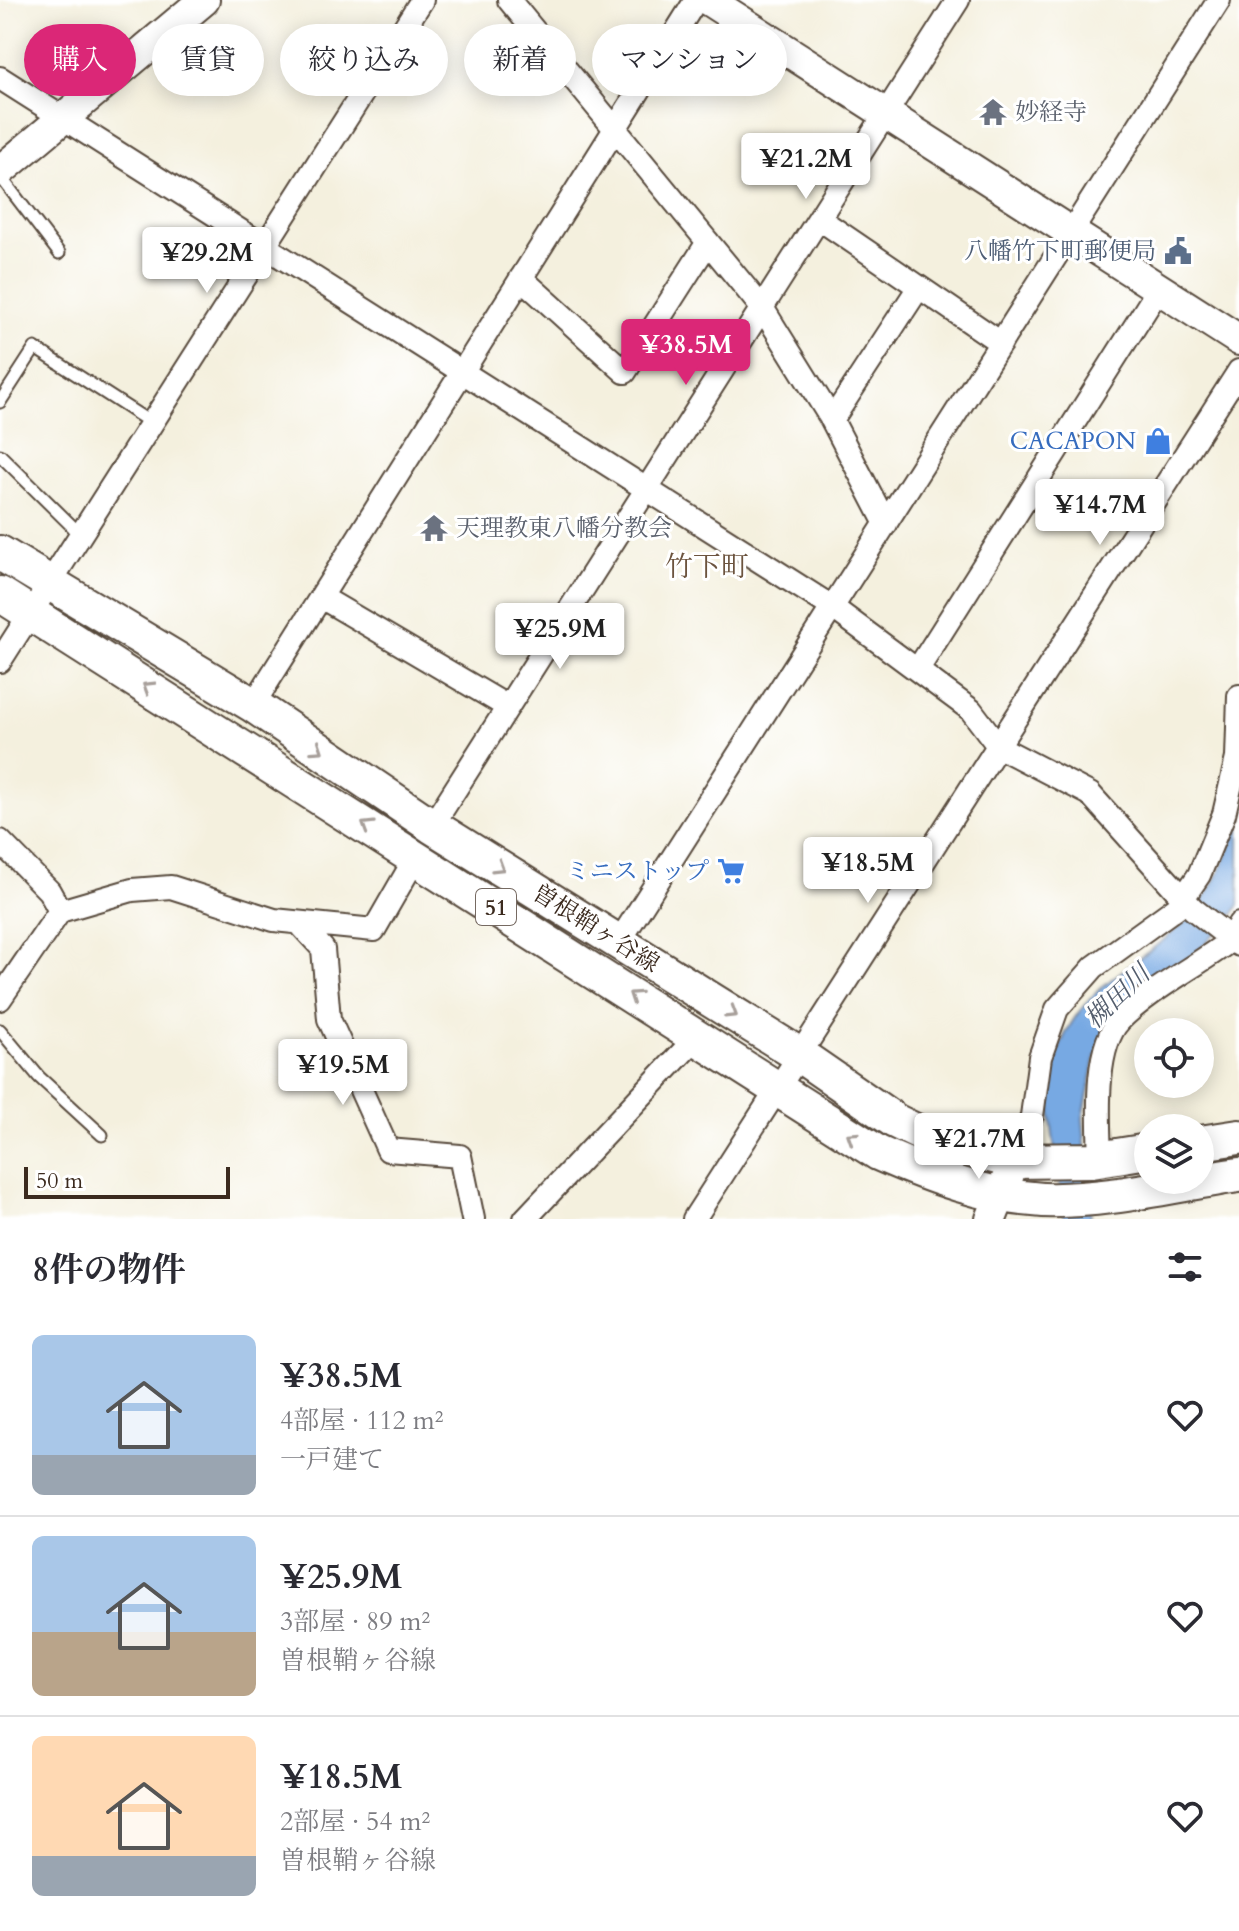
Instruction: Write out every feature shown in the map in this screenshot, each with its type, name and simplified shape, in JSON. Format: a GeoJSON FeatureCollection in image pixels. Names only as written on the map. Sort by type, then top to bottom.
{"type":"FeatureCollection","features":[{"type":"Feature","properties":{"kind":"main road","name":"曽根鞘ヶ谷線"},"geometry":{"type":"LineString","coordinates":[[0,553],[253,705],[432,826],[798,1054],[907,1127],[940,1143],[1029,1161]]}},
{"type":"Feature","properties":{"kind":"main road","name":"曽根鞘ヶ谷線"},"geometry":{"type":"LineString","coordinates":[[0,594],[878,1153],[997,1207],[1044,1209]]}},
{"type":"Feature","properties":{"kind":"main road"},"geometry":{"type":"LineString","coordinates":[[1214,1141],[1239,1137]]}},
{"type":"Feature","properties":{"kind":"main road","name":"51"},"geometry":{"type":"LineString","coordinates":[[1029,1161],[1096,1159],[1134,1153]]}},
{"type":"Feature","properties":{"kind":"main road","name":"51"},"geometry":{"type":"LineString","coordinates":[[1044,1209],[1099,1203],[1239,1175]]}},
{"type":"Feature","properties":{"kind":"street"},"geometry":{"type":"LineString","coordinates":[[0,173],[204,0]]}},
{"type":"Feature","properties":{"kind":"street"},"geometry":{"type":"LineString","coordinates":[[0,661],[422,0]]}},
{"type":"Feature","properties":{"kind":"street"},"geometry":{"type":"LineString","coordinates":[[509,0],[763,309],[832,420],[886,524]]}},
{"type":"Feature","properties":{"kind":"street"},"geometry":{"type":"LineString","coordinates":[[253,705],[696,0]]}},
{"type":"Feature","properties":{"kind":"street"},"geometry":{"type":"LineString","coordinates":[[708,0],[1239,340]]}},
{"type":"Feature","properties":{"kind":"street"},"geometry":{"type":"LineString","coordinates":[[432,826],[821,220],[958,0]]}},
{"type":"Feature","properties":{"kind":"street"},"geometry":{"type":"LineString","coordinates":[[619,942],[1219,0]]}},
{"type":"Feature","properties":{"kind":"street"},"geometry":{"type":"LineString","coordinates":[[0,78],[832,607],[971,710],[999,747],[1090,794],[1188,903],[1233,936],[1118,1022],[1105,1049],[1096,1159]]}},
{"type":"Feature","properties":{"kind":"street"},"geometry":{"type":"LineString","coordinates":[[821,220],[1001,343]]}},
{"type":"Feature","properties":{"kind":"street"},"geometry":{"type":"LineString","coordinates":[[521,278],[625,372],[708,242]]}},
{"type":"Feature","properties":{"kind":"street"},"geometry":{"type":"LineString","coordinates":[[832,420],[919,287]]}},
{"type":"Feature","properties":{"kind":"street"},"geometry":{"type":"LineString","coordinates":[[918,669],[1158,290]]}},
{"type":"Feature","properties":{"kind":"street"},"geometry":{"type":"LineString","coordinates":[[694,1219],[1239,371]]}},
{"type":"Feature","properties":{"kind":"street"},"geometry":{"type":"LineString","coordinates":[[321,597],[508,707]]}},
{"type":"Feature","properties":{"kind":"street"},"geometry":{"type":"LineString","coordinates":[[997,1207],[1029,1161],[1040,1057],[1057,1009],[1094,967],[1177,907],[1188,903],[1224,814],[1237,758],[1239,696]]}},
{"type":"Feature","properties":{"kind":"street"},"geometry":{"type":"LineString","coordinates":[[0,841],[49,891],[60,911]]}},
{"type":"Feature","properties":{"kind":"street"},"geometry":{"type":"LineString","coordinates":[[0,999],[60,911],[132,890],[171,887],[274,920],[374,930],[416,857]]}},
{"type":"Feature","properties":{"kind":"street"},"geometry":{"type":"LineString","coordinates":[[299,923],[323,949],[329,1019],[388,1150],[460,1156],[473,1219]]}},
{"type":"Feature","properties":{"kind":"street"},"geometry":{"type":"LineString","coordinates":[[525,1219],[696,1038]]}},
{"type":"Feature","properties":{"kind":"lane"},"geometry":{"type":"LineString","coordinates":[[0,173],[59,253]]}},
{"type":"Feature","properties":{"kind":"lane"},"geometry":{"type":"LineString","coordinates":[[0,402],[35,348],[153,424]]}},
{"type":"Feature","properties":{"kind":"lane"},"geometry":{"type":"LineString","coordinates":[[0,455],[82,536]]}},
{"type":"Feature","properties":{"kind":"lane"},"geometry":{"type":"LineString","coordinates":[[0,1030],[39,1077],[102,1135]]}},
{"type":"Feature","properties":{"kind":"water","name":"槻田川"},"geometry":{"type":"Polygon","coordinates":[[[1239,819],[1239,904],[1234,914],[1096,1056],[1083,1118],[1091,1219],[1063,1219],[1050,1104],[1054,1067],[1062,1040],[1074,1018],[1090,999],[1195,911],[1218,873],[1239,819]]]}},
{"type":"Feature","properties":{"kind":"place","name":"妙経寺"},"geometry":{"type":"Point","coordinates":[993,112]}},
{"type":"Feature","properties":{"kind":"place","name":"八幡竹下町郵便局"},"geometry":{"type":"Point","coordinates":[1178,251]}},
{"type":"Feature","properties":{"kind":"place","name":"CACAPON"},"geometry":{"type":"Point","coordinates":[1158,441]}},
{"type":"Feature","properties":{"kind":"place","name":"天理教東八幡分教会"},"geometry":{"type":"Point","coordinates":[434,528]}},
{"type":"Feature","properties":{"kind":"place","name":"ミニストップ"},"geometry":{"type":"Point","coordinates":[731,871]}},
{"type":"Feature","properties":{"kind":"district","name":"竹下町"},"geometry":{"type":"Point","coordinates":[707,566]}}]}
